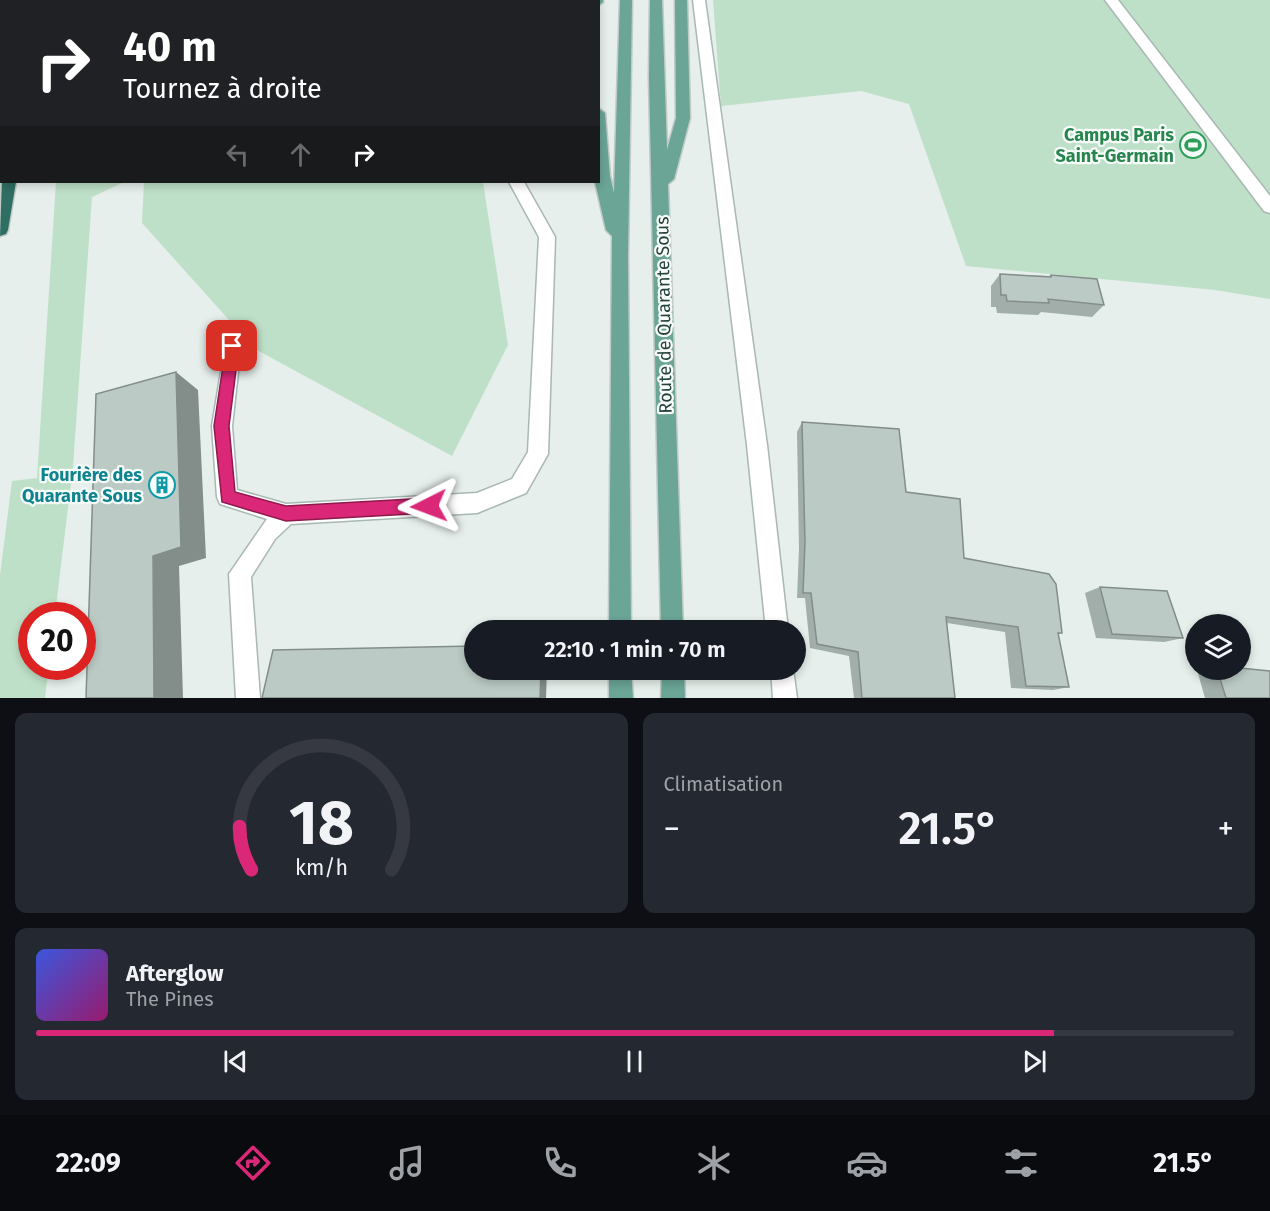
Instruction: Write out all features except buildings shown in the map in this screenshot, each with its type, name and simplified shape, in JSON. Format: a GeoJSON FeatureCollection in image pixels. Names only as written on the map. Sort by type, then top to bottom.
{"type":"FeatureCollection","features":[{"type":"Feature","properties":{"kind":"highway"},"geometry":{"type":"LineString","coordinates":[[0,230],[8,183]]}},
{"type":"Feature","properties":{"kind":"main road"},"geometry":{"type":"LineString","coordinates":[[620,620],[620,256],[626,0]]}},
{"type":"Feature","properties":{"kind":"main road","name":"Route de Quarante Sous"},"geometry":{"type":"LineString","coordinates":[[656,0],[656,78],[672,620]]}},
{"type":"Feature","properties":{"kind":"main road"},"geometry":{"type":"LineString","coordinates":[[661,198],[683,118],[681,0]]}},
{"type":"Feature","properties":{"kind":"main road"},"geometry":{"type":"LineString","coordinates":[[600,174],[620,256]]}},
{"type":"Feature","properties":{"kind":"main road"},"geometry":{"type":"LineString","coordinates":[[620,680],[621,698]]}},
{"type":"Feature","properties":{"kind":"main road"},"geometry":{"type":"LineString","coordinates":[[673,680],[673,698]]}},
{"type":"Feature","properties":{"kind":"street"},"geometry":{"type":"LineString","coordinates":[[699,0],[757,445],[776,620]]}},
{"type":"Feature","properties":{"kind":"street"},"geometry":{"type":"LineString","coordinates":[[1111,0],[1270,207]]}},
{"type":"Feature","properties":{"kind":"street"},"geometry":{"type":"LineString","coordinates":[[232,346],[222,426],[227,497],[286,514],[477,503],[519,486],[538,454],[547,237],[518,183]]}},
{"type":"Feature","properties":{"kind":"street"},"geometry":{"type":"LineString","coordinates":[[248,698],[240,574],[268,532],[286,514]]}},
{"type":"Feature","properties":{"kind":"street"},"geometry":{"type":"LineString","coordinates":[[783,680],[785,698]]}},
{"type":"Feature","properties":{"kind":"green space"},"geometry":{"type":"Polygon","coordinates":[[[713,0],[1270,0],[1270,299],[1215,290],[966,266],[909,104],[861,91],[721,106],[713,0]]]}},
{"type":"Feature","properties":{"kind":"green space"},"geometry":{"type":"Polygon","coordinates":[[[56,183],[122,183],[92,197],[73,466],[57,602],[18,602],[18,680],[47,680],[45,698],[0,698],[0,575],[12,481],[37,478],[56,183]]]}},
{"type":"Feature","properties":{"kind":"green space"},"geometry":{"type":"Polygon","coordinates":[[[144,183],[483,183],[508,345],[452,456],[255,349],[142,223],[144,183]]]}},
{"type":"Feature","properties":{"kind":"place","name":"Campus Paris Saint-Germain"},"geometry":{"type":"Point","coordinates":[1193,145]}},
{"type":"Feature","properties":{"kind":"place","name":"Fourière des Quarante Sous"},"geometry":{"type":"Point","coordinates":[162,485]}},
{"type":"Feature","properties":{"kind":"route"},"geometry":{"type":"LineString","coordinates":[[232,346],[222,426],[227,497],[286,514],[429,506]]}}]}
